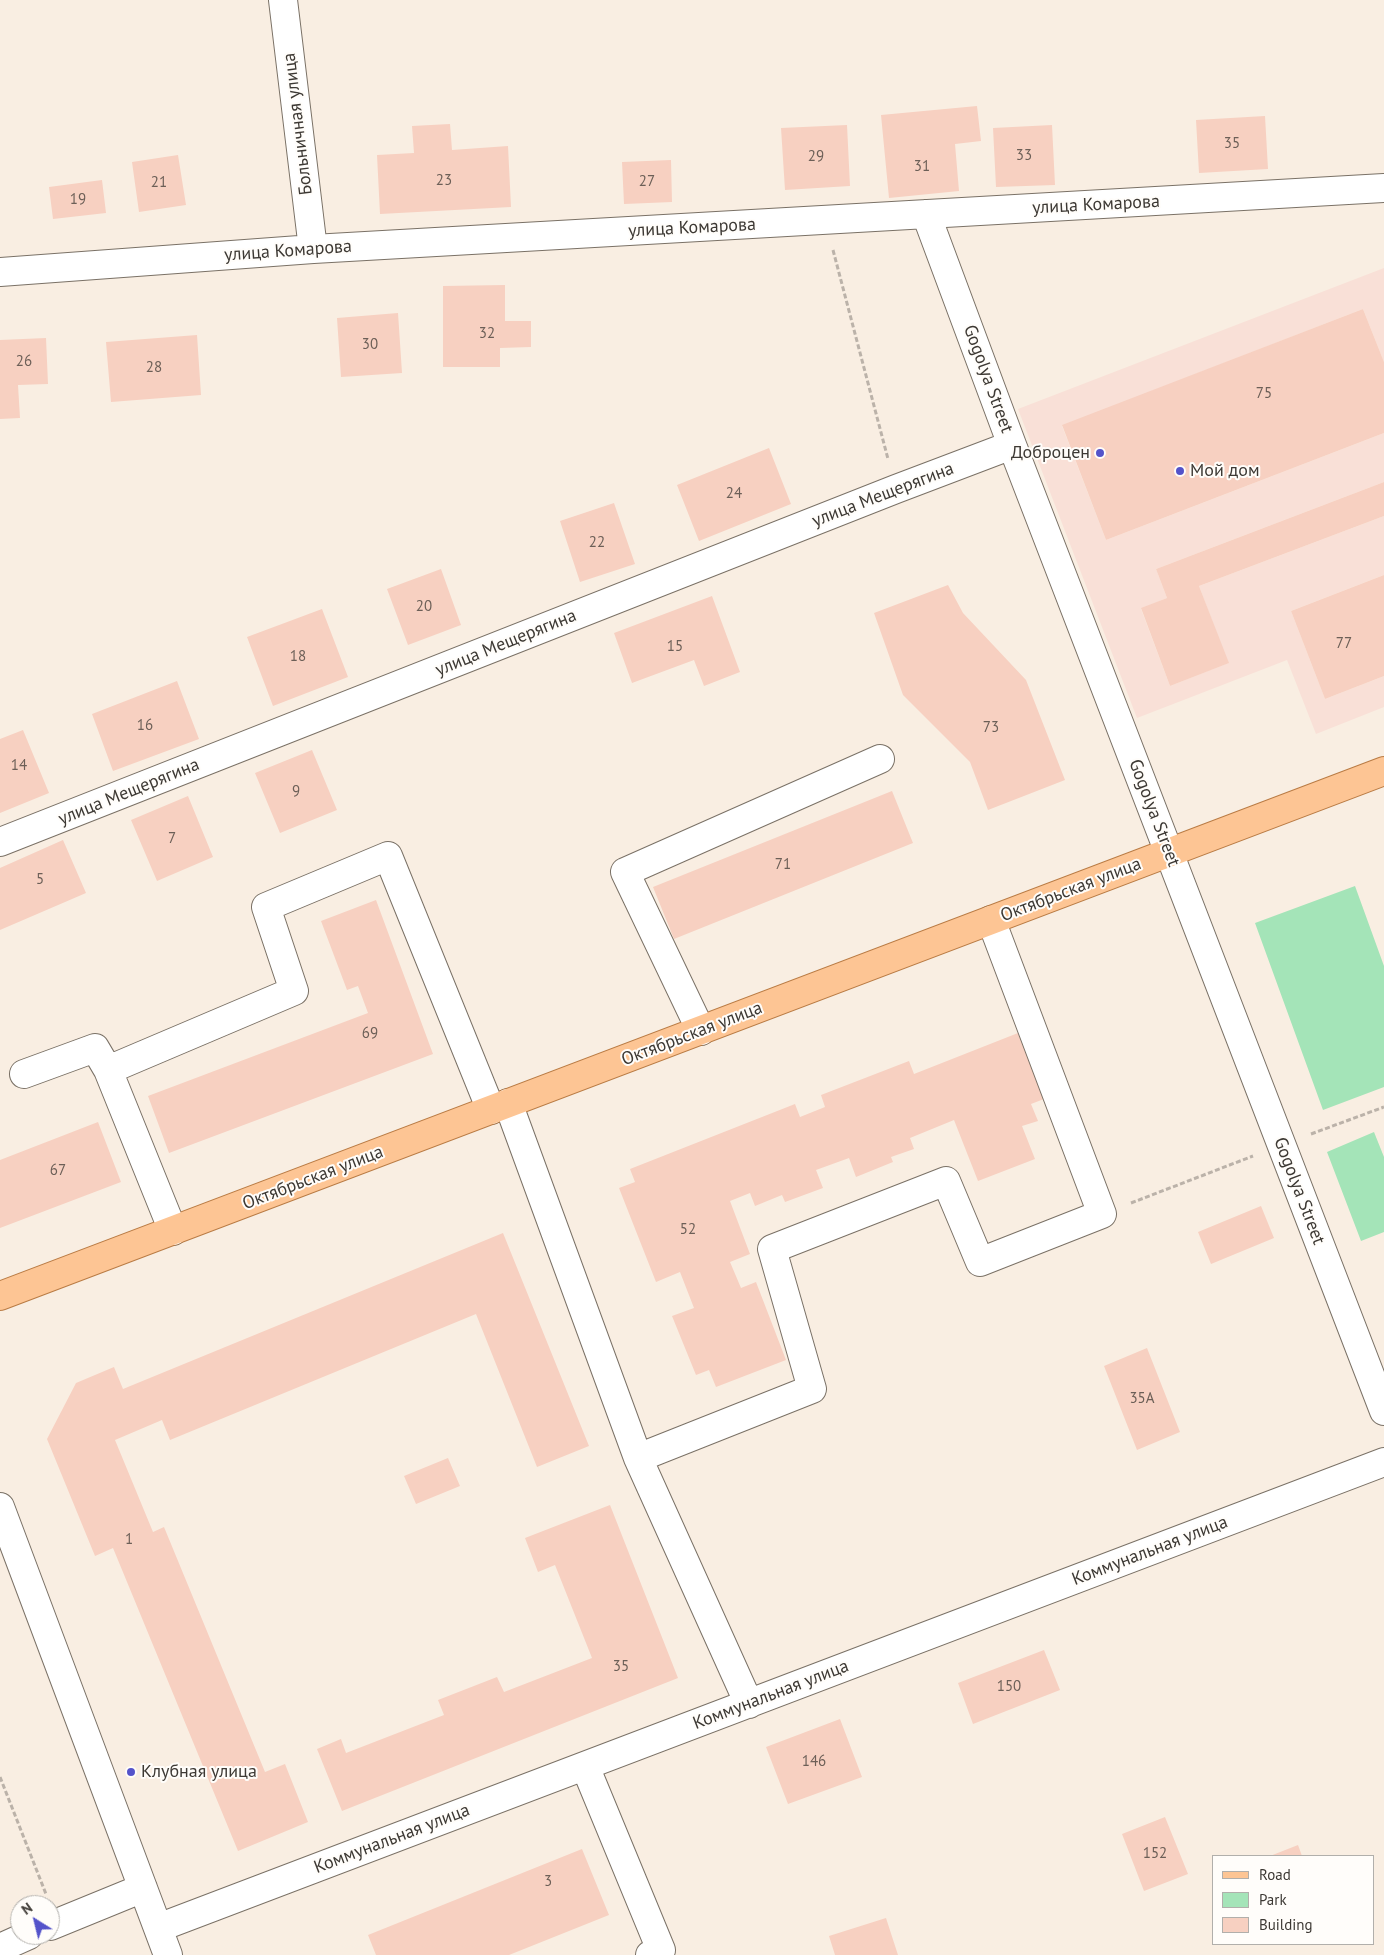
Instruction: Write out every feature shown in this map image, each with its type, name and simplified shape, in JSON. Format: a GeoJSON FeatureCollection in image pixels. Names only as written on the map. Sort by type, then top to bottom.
{"type":"FeatureCollection","features":[{"type":"Feature","properties":{"kind":"main road","name":"Октябрьская улица"},"geometry":{"type":"LineString","coordinates":[[0,1296],[1384,771]]}},
{"type":"Feature","properties":{"kind":"street","name":"Больничная улица"},"geometry":{"type":"LineString","coordinates":[[283,0],[313,249]]}},
{"type":"Feature","properties":{"kind":"street","name":"улица Комарова"},"geometry":{"type":"LineString","coordinates":[[0,272],[313,249],[1384,188]]}},
{"type":"Feature","properties":{"kind":"street","name":"Gogolya Street"},"geometry":{"type":"LineString","coordinates":[[926,214],[1012,445],[1384,1411]]}},
{"type":"Feature","properties":{"kind":"street","name":"улица Мещерягина"},"geometry":{"type":"LineString","coordinates":[[0,842],[1012,445]]}},
{"type":"Feature","properties":{"kind":"street"},"geometry":{"type":"LineString","coordinates":[[701,1031],[625,872],[880,759]]}},
{"type":"Feature","properties":{"kind":"street"},"geometry":{"type":"LineString","coordinates":[[108,1070],[294,991],[266,907],[388,856],[500,1107],[638,1458],[749,1704]]}},
{"type":"Feature","properties":{"kind":"street"},"geometry":{"type":"LineString","coordinates":[[638,1458],[812,1389],[772,1249],[946,1181],[980,1262],[1102,1214],[991,920]]}},
{"type":"Feature","properties":{"kind":"street"},"geometry":{"type":"LineString","coordinates":[[24,1074],[94,1048],[108,1070],[173,1231]]}},
{"type":"Feature","properties":{"kind":"street","name":"Коммунальная улица"},"geometry":{"type":"LineString","coordinates":[[158,1928],[1384,1462]]}},
{"type":"Feature","properties":{"kind":"street"},"geometry":{"type":"LineString","coordinates":[[0,1507],[168,1955]]}},
{"type":"Feature","properties":{"kind":"street"},"geometry":{"type":"LineString","coordinates":[[585,1766],[658,1953]]}},
{"type":"Feature","properties":{"kind":"street"},"geometry":{"type":"LineString","coordinates":[[60,1922],[143,1888]]}},
{"type":"Feature","properties":{"kind":"path"},"geometry":{"type":"LineString","coordinates":[[825,220],[896,489]]}},
{"type":"Feature","properties":{"kind":"path"},"geometry":{"type":"LineString","coordinates":[[1102,1214],[1384,1107]]}},
{"type":"Feature","properties":{"kind":"path"},"geometry":{"type":"LineString","coordinates":[[0,1777],[43,1895]]}},
{"type":"Feature","properties":{"kind":"shaded area"},"geometry":{"type":"Polygon","coordinates":[[[1384,268],[1384,362],[1363,309],[1062,426],[1106,540],[1384,433],[1384,482],[1156,569],[1167,598],[1141,609],[1170,686],[1228,663],[1199,586],[1384,516],[1384,575],[1291,611],[1325,699],[1384,676],[1384,707],[1316,734],[1287,660],[1137,718],[1018,409],[1384,268]]]}},
{"type":"Feature","properties":{"kind":"green space"},"geometry":{"type":"Polygon","coordinates":[[[1355,886],[1384,966],[1384,1087],[1323,1110],[1255,923],[1355,886]]]}},
{"type":"Feature","properties":{"kind":"green space"},"geometry":{"type":"Polygon","coordinates":[[[1374,1132],[1384,1157],[1384,1232],[1361,1241],[1327,1152],[1374,1132]]]}},
{"type":"Feature","properties":{"kind":"building"},"geometry":{"type":"Polygon","coordinates":[[[977,106],[981,141],[955,144],[959,191],[889,198],[881,115],[977,106]]]}},
{"type":"Feature","properties":{"kind":"building"},"geometry":{"type":"Polygon","coordinates":[[[1265,116],[1268,169],[1199,173],[1196,120],[1265,116]]]}},
{"type":"Feature","properties":{"kind":"building"},"geometry":{"type":"Polygon","coordinates":[[[450,124],[452,150],[508,146],[511,207],[380,214],[377,155],[414,153],[412,126],[450,124]]]}},
{"type":"Feature","properties":{"kind":"building"},"geometry":{"type":"Polygon","coordinates":[[[847,125],[850,186],[785,190],[781,128],[847,125]]]}},
{"type":"Feature","properties":{"kind":"building"},"geometry":{"type":"Polygon","coordinates":[[[1052,125],[1055,185],[996,187],[993,128],[1052,125]]]}},
{"type":"Feature","properties":{"kind":"building"},"geometry":{"type":"Polygon","coordinates":[[[178,155],[186,205],[139,212],[132,162],[178,155]]]}},
{"type":"Feature","properties":{"kind":"building"},"geometry":{"type":"Polygon","coordinates":[[[671,160],[672,202],[624,204],[622,162],[671,160]]]}},
{"type":"Feature","properties":{"kind":"building"},"geometry":{"type":"Polygon","coordinates":[[[102,180],[106,213],[53,219],[49,187],[102,180]]]}},
{"type":"Feature","properties":{"kind":"building"},"geometry":{"type":"Polygon","coordinates":[[[505,285],[505,321],[531,321],[531,347],[500,348],[500,367],[443,367],[443,286],[505,285]]]}},
{"type":"Feature","properties":{"kind":"building"},"geometry":{"type":"Polygon","coordinates":[[[1363,309],[1384,362],[1384,433],[1106,540],[1062,425],[1363,309]]]}},
{"type":"Feature","properties":{"kind":"building"},"geometry":{"type":"Polygon","coordinates":[[[398,313],[402,373],[341,377],[337,318],[398,313]]]}},
{"type":"Feature","properties":{"kind":"building"},"geometry":{"type":"Polygon","coordinates":[[[197,335],[201,395],[111,402],[106,342],[197,335]]]}},
{"type":"Feature","properties":{"kind":"building"},"geometry":{"type":"Polygon","coordinates":[[[46,338],[48,384],[18,385],[20,418],[0,419],[0,340],[46,338]]]}},
{"type":"Feature","properties":{"kind":"building"},"geometry":{"type":"Polygon","coordinates":[[[769,448],[791,504],[699,541],[677,485],[769,448]]]}},
{"type":"Feature","properties":{"kind":"building"},"geometry":{"type":"Polygon","coordinates":[[[1384,482],[1384,516],[1199,586],[1229,663],[1170,686],[1141,608],[1167,598],[1156,569],[1384,482]]]}},
{"type":"Feature","properties":{"kind":"building"},"geometry":{"type":"Polygon","coordinates":[[[614,503],[635,564],[580,582],[560,521],[614,503]]]}},
{"type":"Feature","properties":{"kind":"building"},"geometry":{"type":"Polygon","coordinates":[[[441,569],[461,625],[408,645],[387,589],[441,569]]]}},
{"type":"Feature","properties":{"kind":"building"},"geometry":{"type":"Polygon","coordinates":[[[1384,575],[1384,676],[1325,699],[1291,611],[1384,575]]]}},
{"type":"Feature","properties":{"kind":"building"},"geometry":{"type":"Polygon","coordinates":[[[948,585],[963,613],[1026,680],[1065,780],[988,810],[970,762],[903,695],[874,613],[948,585]]]}},
{"type":"Feature","properties":{"kind":"building"},"geometry":{"type":"Polygon","coordinates":[[[712,596],[740,672],[704,686],[694,660],[632,683],[614,633],[712,596]]]}},
{"type":"Feature","properties":{"kind":"building"},"geometry":{"type":"Polygon","coordinates":[[[322,609],[348,677],[273,706],[247,637],[322,609]]]}},
{"type":"Feature","properties":{"kind":"building"},"geometry":{"type":"Polygon","coordinates":[[[177,681],[199,739],[113,771],[92,714],[177,681]]]}},
{"type":"Feature","properties":{"kind":"building"},"geometry":{"type":"Polygon","coordinates":[[[23,730],[49,793],[0,813],[0,739],[23,730]]]}},
{"type":"Feature","properties":{"kind":"building"},"geometry":{"type":"Polygon","coordinates":[[[312,750],[337,810],[280,833],[255,773],[312,750]]]}},
{"type":"Feature","properties":{"kind":"building"},"geometry":{"type":"Polygon","coordinates":[[[892,791],[913,843],[674,939],[653,887],[892,791]]]}},
{"type":"Feature","properties":{"kind":"building"},"geometry":{"type":"Polygon","coordinates":[[[188,796],[213,857],[157,881],[131,820],[188,796]]]}},
{"type":"Feature","properties":{"kind":"building"},"geometry":{"type":"Polygon","coordinates":[[[63,840],[86,893],[0,930],[0,868],[63,840]]]}},
{"type":"Feature","properties":{"kind":"building"},"geometry":{"type":"Polygon","coordinates":[[[376,900],[433,1054],[169,1153],[148,1096],[368,1013],[358,986],[347,990],[321,921],[376,900]]]}},
{"type":"Feature","properties":{"kind":"building"},"geometry":{"type":"Polygon","coordinates":[[[1018,1033],[1044,1099],[1031,1104],[1038,1121],[1022,1126],[1035,1159],[978,1181],[954,1120],[910,1138],[914,1149],[891,1157],[893,1162],[856,1177],[849,1158],[816,1170],[823,1188],[785,1202],[782,1195],[755,1206],[750,1193],[730,1201],[750,1254],[730,1262],[741,1288],[756,1282],[786,1360],[716,1387],[709,1370],[696,1375],[672,1316],[694,1308],[680,1272],[656,1282],[619,1188],[635,1182],[630,1169],[795,1104],[800,1117],[825,1107],[821,1095],[909,1061],[914,1074],[1018,1033]]]}},
{"type":"Feature","properties":{"kind":"building"},"geometry":{"type":"Polygon","coordinates":[[[98,1122],[121,1182],[0,1228],[0,1160],[98,1122]]]}},
{"type":"Feature","properties":{"kind":"building"},"geometry":{"type":"Polygon","coordinates":[[[1261,1206],[1274,1238],[1211,1264],[1198,1232],[1261,1206]]]}},
{"type":"Feature","properties":{"kind":"building"},"geometry":{"type":"Polygon","coordinates":[[[503,1233],[589,1446],[537,1467],[476,1314],[170,1440],[162,1420],[115,1440],[153,1532],[164,1527],[265,1772],[285,1764],[308,1822],[238,1851],[113,1548],[95,1556],[47,1439],[76,1383],[114,1367],[123,1389],[503,1233]]]}},
{"type":"Feature","properties":{"kind":"building"},"geometry":{"type":"Polygon","coordinates":[[[1147,1348],[1180,1432],[1137,1450],[1104,1366],[1147,1348]]]}},
{"type":"Feature","properties":{"kind":"building"},"geometry":{"type":"Polygon","coordinates":[[[448,1458],[460,1486],[416,1504],[404,1476],[448,1458]]]}},
{"type":"Feature","properties":{"kind":"building"},"geometry":{"type":"Polygon","coordinates":[[[610,1505],[678,1678],[342,1811],[317,1749],[341,1739],[346,1753],[444,1715],[438,1700],[497,1677],[504,1692],[592,1658],[555,1565],[538,1572],[525,1538],[610,1505]]]}},
{"type":"Feature","properties":{"kind":"building"},"geometry":{"type":"Polygon","coordinates":[[[1044,1650],[1060,1690],[973,1724],[958,1683],[1044,1650]]]}},
{"type":"Feature","properties":{"kind":"building"},"geometry":{"type":"Polygon","coordinates":[[[840,1719],[862,1777],[788,1804],[766,1747],[840,1719]]]}},
{"type":"Feature","properties":{"kind":"building"},"geometry":{"type":"Polygon","coordinates":[[[1165,1817],[1188,1874],[1144,1891],[1122,1834],[1165,1817]]]}},
{"type":"Feature","properties":{"kind":"building"},"geometry":{"type":"Polygon","coordinates":[[[1298,1845],[1302,1855],[1273,1855],[1298,1845]]]}},
{"type":"Feature","properties":{"kind":"building"},"geometry":{"type":"Polygon","coordinates":[[[582,1849],[609,1915],[509,1955],[376,1955],[368,1935],[582,1849]]]}},
{"type":"Feature","properties":{"kind":"building"},"geometry":{"type":"Polygon","coordinates":[[[886,1918],[898,1955],[835,1955],[829,1936],[886,1918]]]}},
{"type":"Feature","properties":{"kind":"place","name":"Доброцен"},"geometry":{"type":"Point","coordinates":[1100,453]}},
{"type":"Feature","properties":{"kind":"place","name":"Мой дом"},"geometry":{"type":"Point","coordinates":[1180,471]}},
{"type":"Feature","properties":{"kind":"place","name":"Клубная улица"},"geometry":{"type":"Point","coordinates":[131,1772]}}]}
